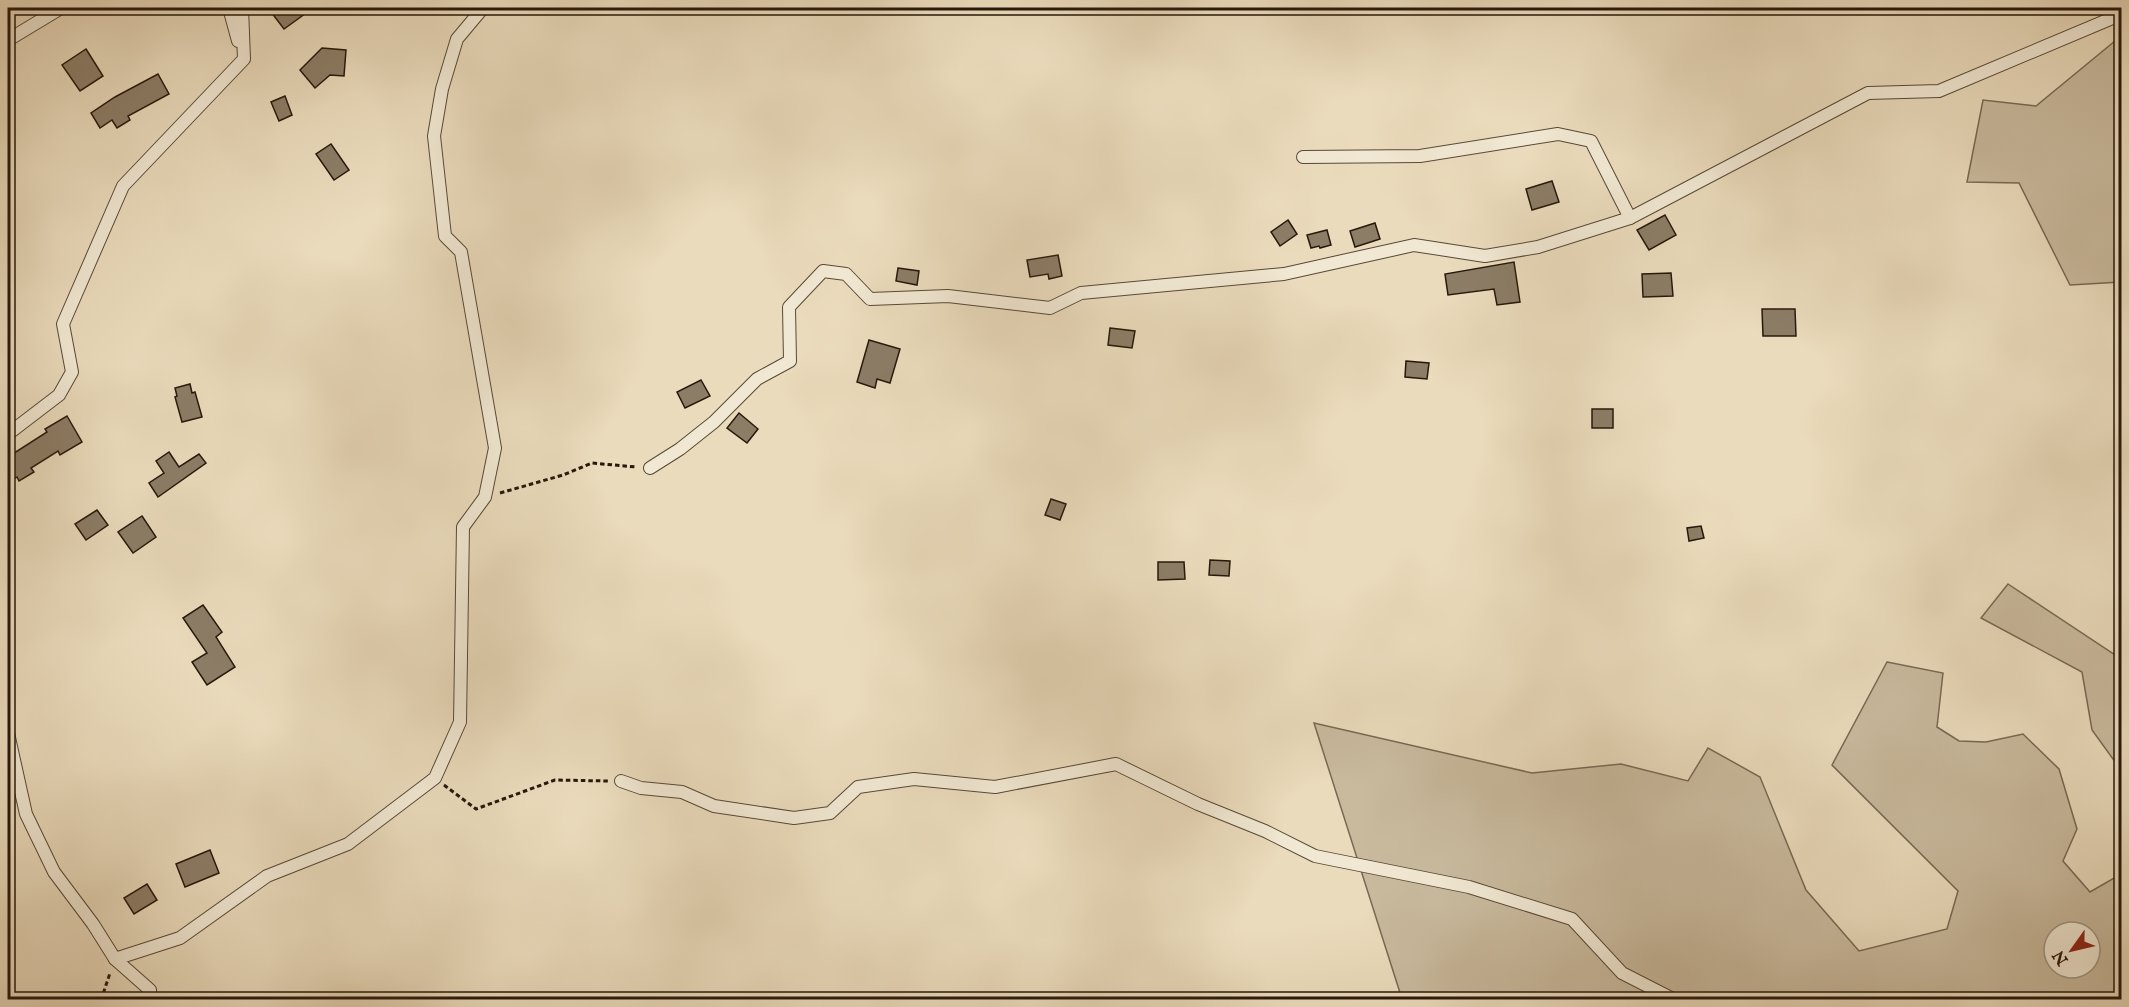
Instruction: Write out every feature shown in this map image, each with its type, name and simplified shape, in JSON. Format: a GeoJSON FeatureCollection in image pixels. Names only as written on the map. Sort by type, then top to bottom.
{"type":"FeatureCollection","features":[{"type":"Feature","properties":{"kind":"street"},"geometry":{"type":"LineString","coordinates":[[8,40],[61,8]]}},
{"type":"Feature","properties":{"kind":"street"},"geometry":{"type":"LineString","coordinates":[[228,8],[244,59]]}},
{"type":"Feature","properties":{"kind":"street"},"geometry":{"type":"LineString","coordinates":[[8,434],[59,395],[72,372],[63,324],[123,186],[244,59],[242,8]]}},
{"type":"Feature","properties":{"kind":"street"},"geometry":{"type":"LineString","coordinates":[[114,959],[180,938],[267,876],[348,844],[435,778],[460,722],[463,527],[485,497],[495,448],[461,252],[445,236],[434,136],[442,89],[457,39],[483,8]]}},
{"type":"Feature","properties":{"kind":"street"},"geometry":{"type":"LineString","coordinates":[[650,468],[680,449],[714,422],[757,380],[790,362],[789,307],[823,271],[846,274],[870,299],[948,296],[1050,309],[1081,293],[1284,274],[1414,245],[1485,256],[1538,247],[1630,218],[1868,93],[1939,91],[2121,14]]}},
{"type":"Feature","properties":{"kind":"street"},"geometry":{"type":"LineString","coordinates":[[1303,157],[1420,156],[1558,134],[1591,141],[1630,218]]}},
{"type":"Feature","properties":{"kind":"street"},"geometry":{"type":"LineString","coordinates":[[8,733],[26,814],[54,872],[93,924],[114,959],[150,990],[152,999]]}},
{"type":"Feature","properties":{"kind":"street"},"geometry":{"type":"LineString","coordinates":[[621,781],[641,788],[682,792],[714,806],[794,818],[830,813],[858,788],[914,779],[994,787],[1116,764],[1198,804],[1265,831],[1315,856],[1469,886],[1572,919],[1622,973],[1675,999]]}},
{"type":"Feature","properties":{"kind":"path"},"geometry":{"type":"LineString","coordinates":[[485,497],[563,475],[592,463],[650,468]]}},
{"type":"Feature","properties":{"kind":"path"},"geometry":{"type":"LineString","coordinates":[[435,778],[476,809],[555,780],[621,781]]}},
{"type":"Feature","properties":{"kind":"path"},"geometry":{"type":"LineString","coordinates":[[101,999],[114,959]]}},
{"type":"Feature","properties":{"kind":"shaded area"},"geometry":{"type":"Polygon","coordinates":[[[2121,36],[2121,282],[2070,285],[2019,183],[1967,182],[1983,100],[2036,106],[2121,36]]]}},
{"type":"Feature","properties":{"kind":"shaded area"},"geometry":{"type":"Polygon","coordinates":[[[2008,584],[2121,659],[2121,770],[2092,730],[2082,672],[1981,618],[2008,584]]]}},
{"type":"Feature","properties":{"kind":"shaded area"},"geometry":{"type":"Polygon","coordinates":[[[1887,662],[1943,673],[1937,727],[1959,741],[1986,742],[2023,734],[2059,769],[2077,829],[2063,861],[2090,892],[2121,874],[2121,999],[1402,999],[1314,723],[1532,773],[1621,764],[1688,781],[1708,748],[1760,777],[1806,890],[1859,951],[1947,929],[1958,891],[1832,765],[1887,662]]]}},
{"type":"Feature","properties":{"kind":"building"},"geometry":{"type":"Polygon","coordinates":[[[268,8],[313,8],[284,29],[268,8]]]}},
{"type":"Feature","properties":{"kind":"building"},"geometry":{"type":"Polygon","coordinates":[[[322,48],[346,50],[344,76],[330,75],[315,88],[300,70],[322,48]]]}},
{"type":"Feature","properties":{"kind":"building"},"geometry":{"type":"Polygon","coordinates":[[[86,49],[103,76],[80,91],[62,65],[86,49]]]}},
{"type":"Feature","properties":{"kind":"building"},"geometry":{"type":"Polygon","coordinates":[[[158,74],[169,94],[128,116],[130,120],[117,128],[112,120],[100,128],[91,113],[158,74]]]}},
{"type":"Feature","properties":{"kind":"building"},"geometry":{"type":"Polygon","coordinates":[[[285,96],[292,115],[279,121],[271,102],[285,96]]]}},
{"type":"Feature","properties":{"kind":"building"},"geometry":{"type":"Polygon","coordinates":[[[331,144],[349,170],[334,180],[316,154],[331,144]]]}},
{"type":"Feature","properties":{"kind":"building"},"geometry":{"type":"Polygon","coordinates":[[[1552,181],[1559,202],[1532,210],[1526,189],[1552,181]]]}},
{"type":"Feature","properties":{"kind":"building"},"geometry":{"type":"Polygon","coordinates":[[[1665,215],[1676,235],[1649,250],[1637,230],[1665,215]]]}},
{"type":"Feature","properties":{"kind":"building"},"geometry":{"type":"Polygon","coordinates":[[[1288,220],[1297,234],[1280,246],[1271,232],[1288,220]]]}},
{"type":"Feature","properties":{"kind":"building"},"geometry":{"type":"Polygon","coordinates":[[[1375,223],[1380,239],[1355,247],[1350,231],[1375,223]]]}},
{"type":"Feature","properties":{"kind":"building"},"geometry":{"type":"Polygon","coordinates":[[[1327,230],[1331,245],[1311,248],[1307,235],[1327,230]]]}},
{"type":"Feature","properties":{"kind":"building"},"geometry":{"type":"Polygon","coordinates":[[[1058,255],[1062,276],[1049,279],[1048,274],[1030,277],[1027,260],[1058,255]]]}},
{"type":"Feature","properties":{"kind":"building"},"geometry":{"type":"Polygon","coordinates":[[[1514,262],[1520,302],[1497,305],[1494,289],[1448,295],[1445,274],[1514,262]]]}},
{"type":"Feature","properties":{"kind":"building"},"geometry":{"type":"Polygon","coordinates":[[[898,268],[919,271],[917,285],[896,281],[898,268]]]}},
{"type":"Feature","properties":{"kind":"building"},"geometry":{"type":"Polygon","coordinates":[[[1671,273],[1673,296],[1643,297],[1642,274],[1671,273]]]}},
{"type":"Feature","properties":{"kind":"building"},"geometry":{"type":"Polygon","coordinates":[[[1762,309],[1795,309],[1796,336],[1763,336],[1762,309]]]}},
{"type":"Feature","properties":{"kind":"building"},"geometry":{"type":"Polygon","coordinates":[[[1110,328],[1135,331],[1132,348],[1108,345],[1110,328]]]}},
{"type":"Feature","properties":{"kind":"building"},"geometry":{"type":"Polygon","coordinates":[[[869,340],[900,349],[890,383],[877,379],[875,388],[857,382],[869,340]]]}},
{"type":"Feature","properties":{"kind":"building"},"geometry":{"type":"Polygon","coordinates":[[[1406,361],[1429,363],[1427,379],[1405,377],[1406,361]]]}},
{"type":"Feature","properties":{"kind":"building"},"geometry":{"type":"Polygon","coordinates":[[[701,380],[710,396],[685,408],[677,392],[701,380]]]}},
{"type":"Feature","properties":{"kind":"building"},"geometry":{"type":"Polygon","coordinates":[[[190,384],[192,393],[195,392],[202,417],[182,422],[175,397],[177,396],[175,388],[190,384]]]}},
{"type":"Feature","properties":{"kind":"building"},"geometry":{"type":"Polygon","coordinates":[[[1592,409],[1613,409],[1613,428],[1592,428],[1592,409]]]}},
{"type":"Feature","properties":{"kind":"building"},"geometry":{"type":"Polygon","coordinates":[[[739,413],[758,429],[747,443],[727,428],[739,413]]]}},
{"type":"Feature","properties":{"kind":"building"},"geometry":{"type":"Polygon","coordinates":[[[67,416],[82,442],[60,455],[58,451],[31,468],[34,472],[19,481],[17,477],[8,483],[8,457],[47,432],[45,429],[67,416]]]}},
{"type":"Feature","properties":{"kind":"building"},"geometry":{"type":"Polygon","coordinates":[[[169,452],[179,467],[199,454],[206,463],[158,497],[149,483],[164,473],[156,461],[169,452]]]}},
{"type":"Feature","properties":{"kind":"building"},"geometry":{"type":"Polygon","coordinates":[[[1051,499],[1066,504],[1060,520],[1045,515],[1051,499]]]}},
{"type":"Feature","properties":{"kind":"building"},"geometry":{"type":"Polygon","coordinates":[[[97,510],[108,525],[86,540],[75,524],[97,510]]]}},
{"type":"Feature","properties":{"kind":"building"},"geometry":{"type":"Polygon","coordinates":[[[142,516],[156,537],[133,553],[118,532],[142,516]]]}},
{"type":"Feature","properties":{"kind":"building"},"geometry":{"type":"Polygon","coordinates":[[[1701,526],[1704,538],[1689,541],[1687,528],[1701,526]]]}},
{"type":"Feature","properties":{"kind":"building"},"geometry":{"type":"Polygon","coordinates":[[[1210,560],[1230,561],[1229,576],[1209,575],[1210,560]]]}},
{"type":"Feature","properties":{"kind":"building"},"geometry":{"type":"Polygon","coordinates":[[[1158,562],[1184,562],[1185,579],[1158,580],[1158,562]]]}},
{"type":"Feature","properties":{"kind":"building"},"geometry":{"type":"Polygon","coordinates":[[[203,605],[222,632],[216,637],[235,667],[207,685],[192,662],[207,653],[183,618],[203,605]]]}},
{"type":"Feature","properties":{"kind":"building"},"geometry":{"type":"Polygon","coordinates":[[[210,850],[219,873],[185,887],[176,864],[210,850]]]}},
{"type":"Feature","properties":{"kind":"building"},"geometry":{"type":"Polygon","coordinates":[[[147,884],[157,900],[134,914],[124,898],[147,884]]]}}]}
